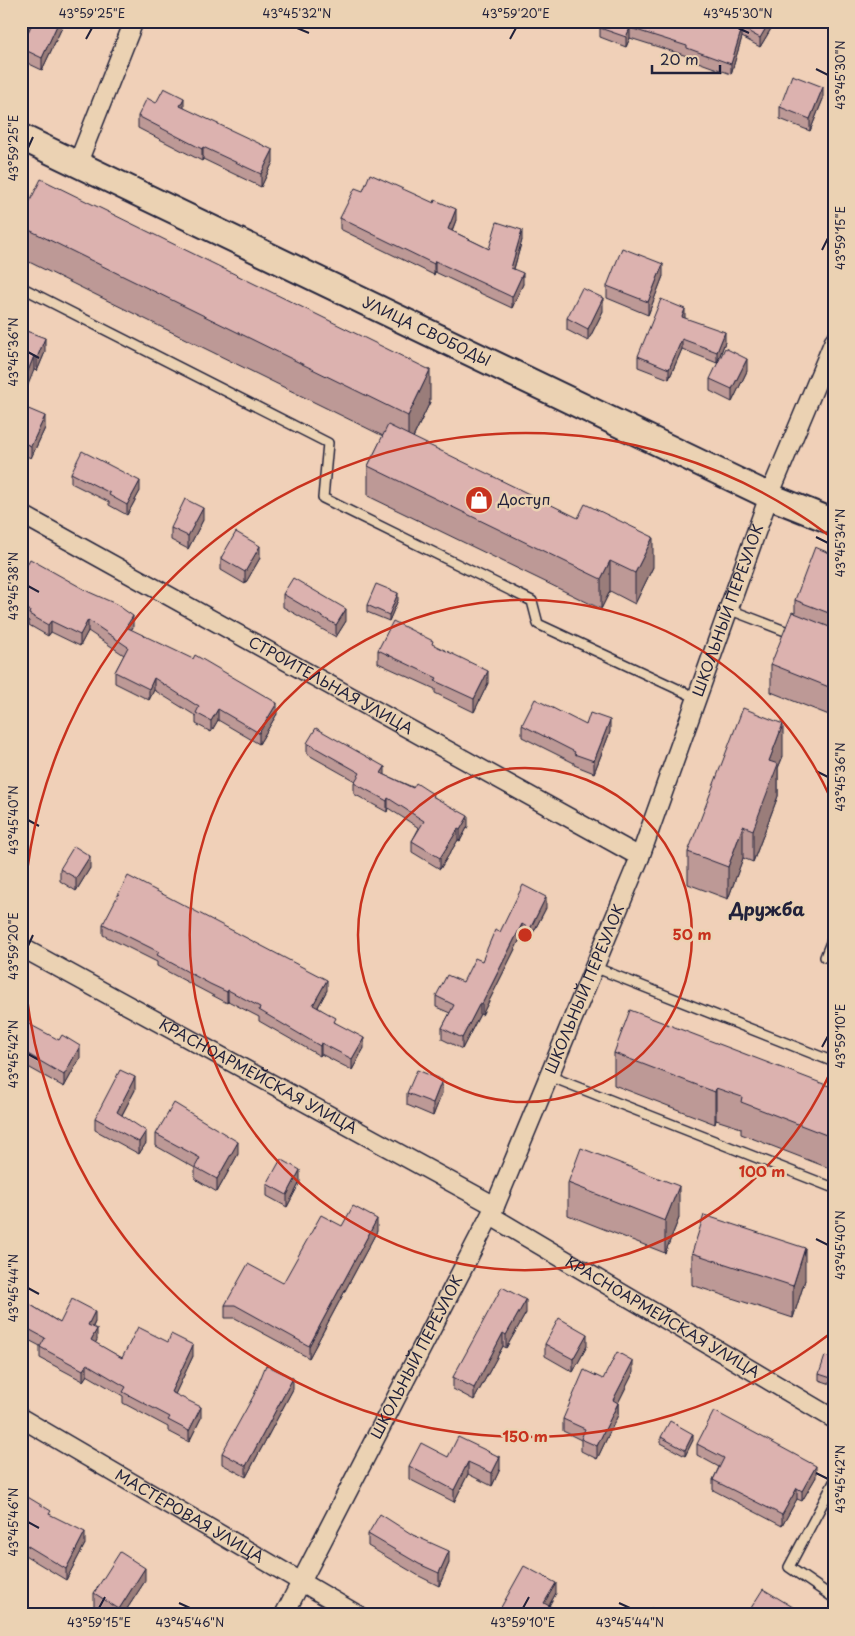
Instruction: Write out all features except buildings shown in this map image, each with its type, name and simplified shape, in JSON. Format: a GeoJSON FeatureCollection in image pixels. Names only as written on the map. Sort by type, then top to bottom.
{"type":"FeatureCollection","features":[{"type":"Feature","properties":{"kind":"main road","name":"УЛИЦА СВОБОДЫ"},"geometry":{"type":"LineString","coordinates":[[21,137],[769,496],[834,522]]}},
{"type":"Feature","properties":{"kind":"street"},"geometry":{"type":"LineString","coordinates":[[77,165],[134,21]]}},
{"type":"Feature","properties":{"kind":"street","name":"ШКОЛЬНЫЙ ПЕРЕУЛОК"},"geometry":{"type":"LineString","coordinates":[[284,1615],[493,1211],[640,857],[769,496],[834,341]]}},
{"type":"Feature","properties":{"kind":"street","name":"СТРОИТЕЛЬНАЯ УЛИЦА"},"geometry":{"type":"LineString","coordinates":[[21,514],[640,857]]}},
{"type":"Feature","properties":{"kind":"street","name":"КРАСНОАРМЕЙСКАЯ УЛИЦА"},"geometry":{"type":"LineString","coordinates":[[21,947],[493,1211],[834,1418]]}},
{"type":"Feature","properties":{"kind":"street","name":"МАСТЕРОВАЯ УЛИЦА"},"geometry":{"type":"LineString","coordinates":[[21,1418],[358,1615]]}},
{"type":"Feature","properties":{"kind":"lane"},"geometry":{"type":"LineString","coordinates":[[21,287],[328,443],[324,498],[532,601],[538,624],[697,698]]}},
{"type":"Feature","properties":{"kind":"lane"},"geometry":{"type":"LineString","coordinates":[[728,609],[799,636]]}},
{"type":"Feature","properties":{"kind":"lane"},"geometry":{"type":"LineString","coordinates":[[826,956],[834,935]]}},
{"type":"Feature","properties":{"kind":"lane"},"geometry":{"type":"LineString","coordinates":[[594,967],[834,1062]]}},
{"type":"Feature","properties":{"kind":"lane"},"geometry":{"type":"LineString","coordinates":[[549,1076],[834,1188]]}},
{"type":"Feature","properties":{"kind":"lane"},"geometry":{"type":"LineString","coordinates":[[834,1482],[789,1567],[834,1598]]}},
{"type":"Feature","properties":{"kind":"place","name":"Доступ"},"geometry":{"type":"Point","coordinates":[479,500]}},
{"type":"Feature","properties":{"kind":"district","name":"Дружба"},"geometry":{"type":"Point","coordinates":[767,910]}}]}
